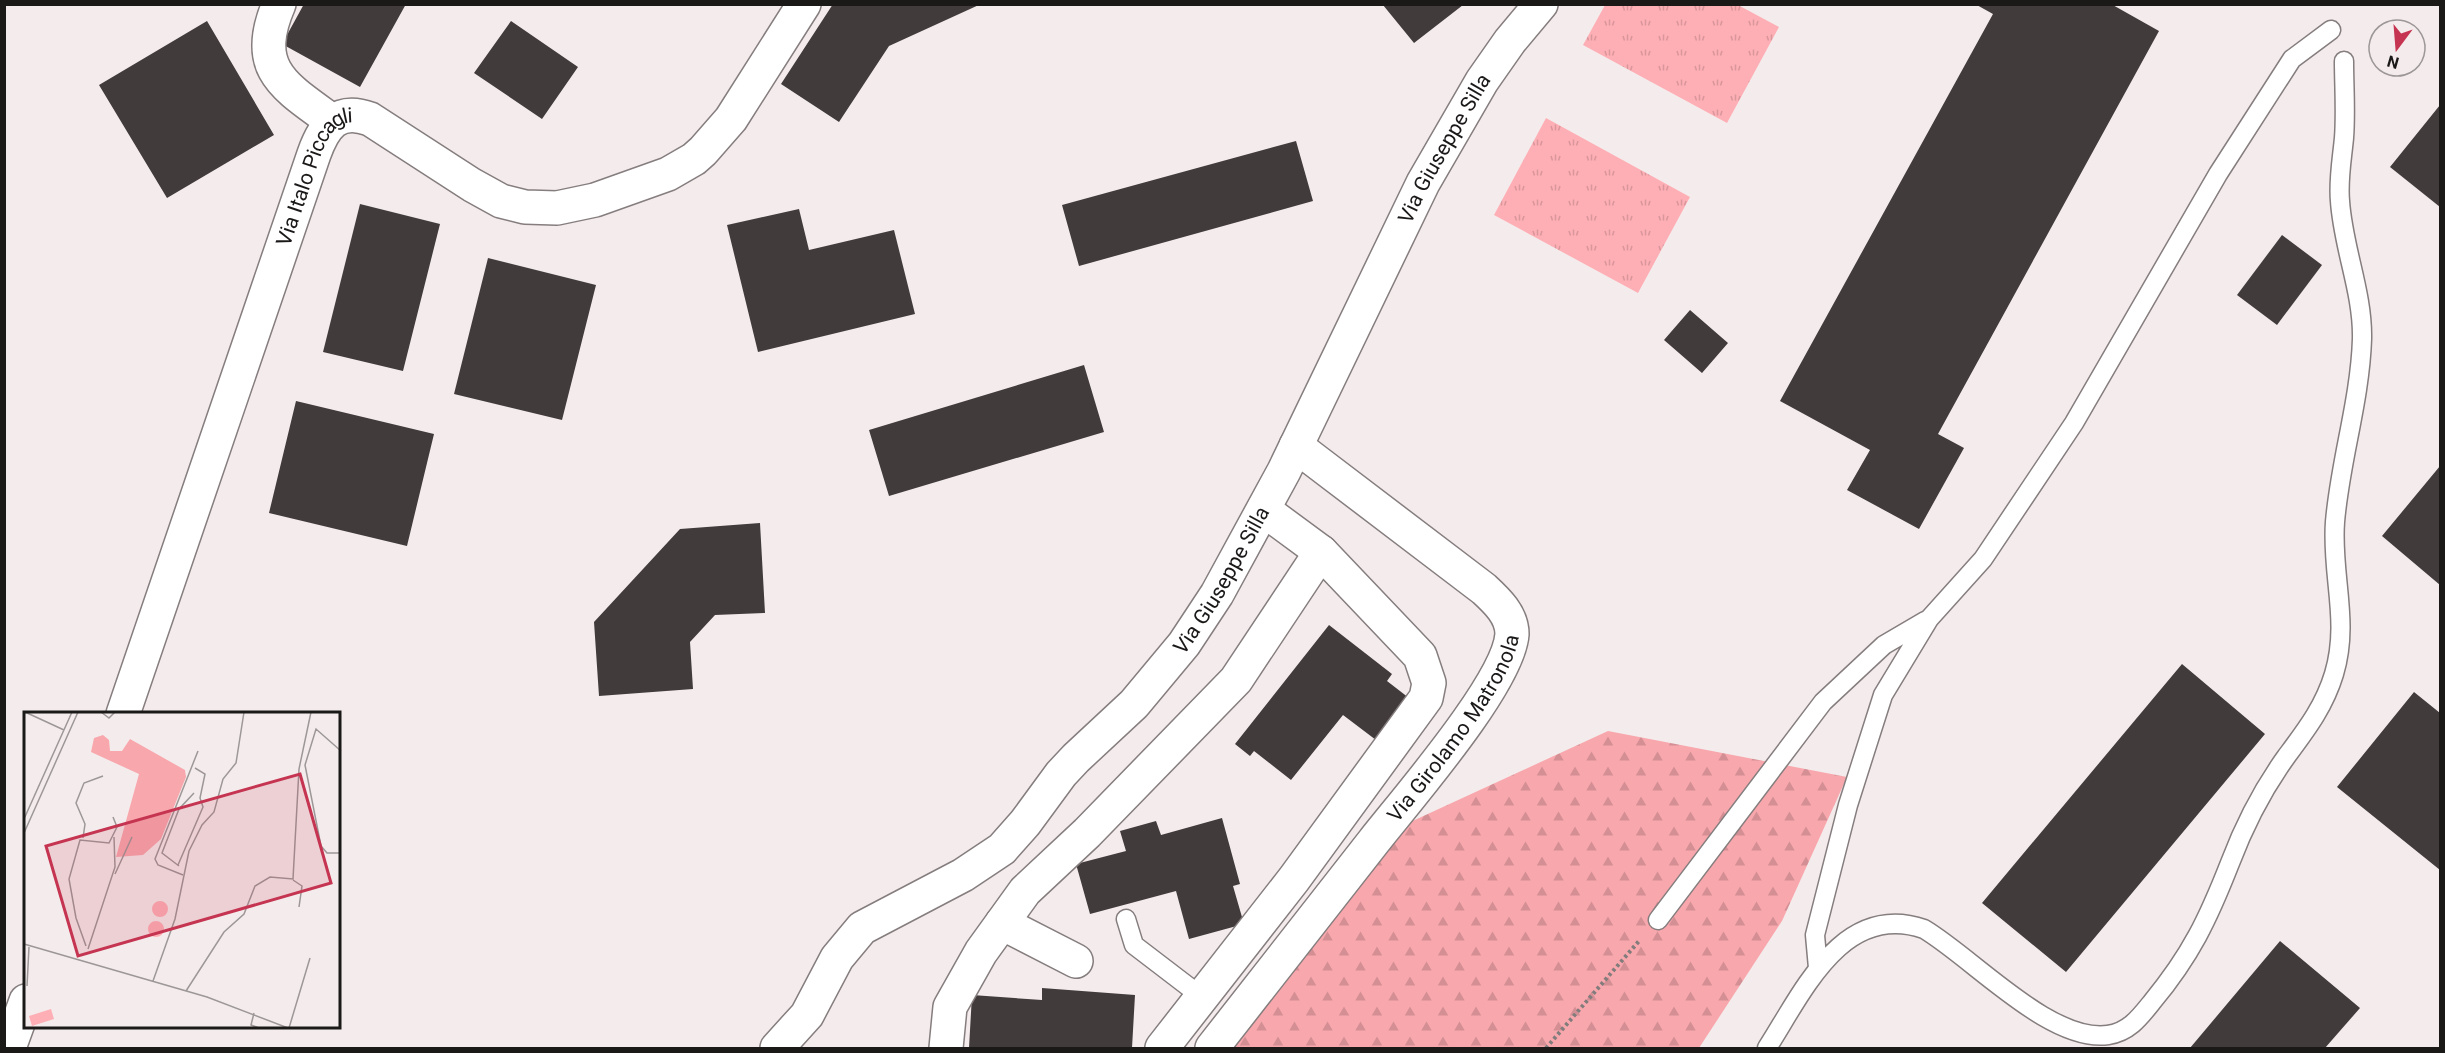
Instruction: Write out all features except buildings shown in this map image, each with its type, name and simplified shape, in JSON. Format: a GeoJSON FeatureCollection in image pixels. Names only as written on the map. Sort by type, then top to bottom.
{"type":"FeatureCollection","features":[{"type":"Feature","properties":{"kind":"street"},"geometry":{"type":"LineString","coordinates":[[279,4],[269,31],[267,44],[273,67],[287,87],[332,121]]}},
{"type":"Feature","properties":{"kind":"street","name":"Via Italo Piccagli"},"geometry":{"type":"LineString","coordinates":[[124,712],[314,154],[324,130],[332,121],[353,115],[370,119],[472,185],[501,201],[525,207],[542,208],[574,205],[668,174],[703,151],[731,119],[804,4]]}},
{"type":"Feature","properties":{"kind":"street","name":"Via Giuseppe Silla"},"geometry":{"type":"LineString","coordinates":[[777,1048],[807,1015],[837,958],[862,928],[976,867],[1002,849],[1061,774],[1134,704],[1184,644],[1216,594],[1264,510],[1424,183],[1482,81],[1541,4]]}},
{"type":"Feature","properties":{"kind":"street","name":"Via Girolamo Matronola"},"geometry":{"type":"LineString","coordinates":[[1212,1048],[1459,732],[1504,662],[1512,633],[1510,622],[1503,609],[1484,589],[1296,446]]}},
{"type":"Feature","properties":{"kind":"street"},"geometry":{"type":"LineString","coordinates":[[1162,1048],[1294,879],[1426,698],[1429,683],[1420,656],[1321,552],[1264,510]]}},
{"type":"Feature","properties":{"kind":"street"},"geometry":{"type":"LineString","coordinates":[[946,1048],[950,1007],[981,952],[1025,891],[1087,833],[1236,680],[1321,552]]}},
{"type":"Feature","properties":{"kind":"street"},"geometry":{"type":"LineString","coordinates":[[1002,922],[1076,961]]}},
{"type":"Feature","properties":{"kind":"street"},"geometry":{"type":"LineString","coordinates":[[9,1048],[24,1007]]}},
{"type":"Feature","properties":{"kind":"lane"},"geometry":{"type":"LineString","coordinates":[[1818,968],[1815,935],[1848,805],[1883,694],[1929,619],[1983,559],[2074,423],[2218,174],[2292,59],[2331,30]]}},
{"type":"Feature","properties":{"kind":"lane"},"geometry":{"type":"LineString","coordinates":[[1767,1048],[1818,968],[1844,941],[1859,932],[1879,926],[1912,925],[1937,937],[2057,1026],[2084,1034],[2095,1042],[2131,1026],[2168,983],[2193,947],[2253,810],[2321,707],[2329,690],[2340,652],[2342,621],[2335,550],[2335,521],[2360,369],[2362,336],[2358,296],[2339,200],[2344,138],[2344,61]]}},
{"type":"Feature","properties":{"kind":"lane"},"geometry":{"type":"LineString","coordinates":[[1658,920],[1822,702],[1884,645],[1929,619]]}},
{"type":"Feature","properties":{"kind":"lane"},"geometry":{"type":"LineString","coordinates":[[1126,919],[1134,945],[1202,998]]}},
{"type":"Feature","properties":{"kind":"path"},"geometry":{"type":"LineString","coordinates":[[1546,1048],[1658,920]]}},
{"type":"Feature","properties":{"kind":"green space"},"geometry":{"type":"Polygon","coordinates":[[[1605,5],[1738,5],[1779,27],[1727,123],[1583,45],[1605,5]]]}},
{"type":"Feature","properties":{"kind":"green space"},"geometry":{"type":"Polygon","coordinates":[[[1546,118],[1690,197],[1638,293],[1494,215],[1546,118]]]}},
{"type":"Feature","properties":{"kind":"green space"},"geometry":{"type":"Polygon","coordinates":[[[1608,731],[1847,777],[1782,921],[1699,1048],[1229,1048],[1406,824],[1608,731]]]}}]}
